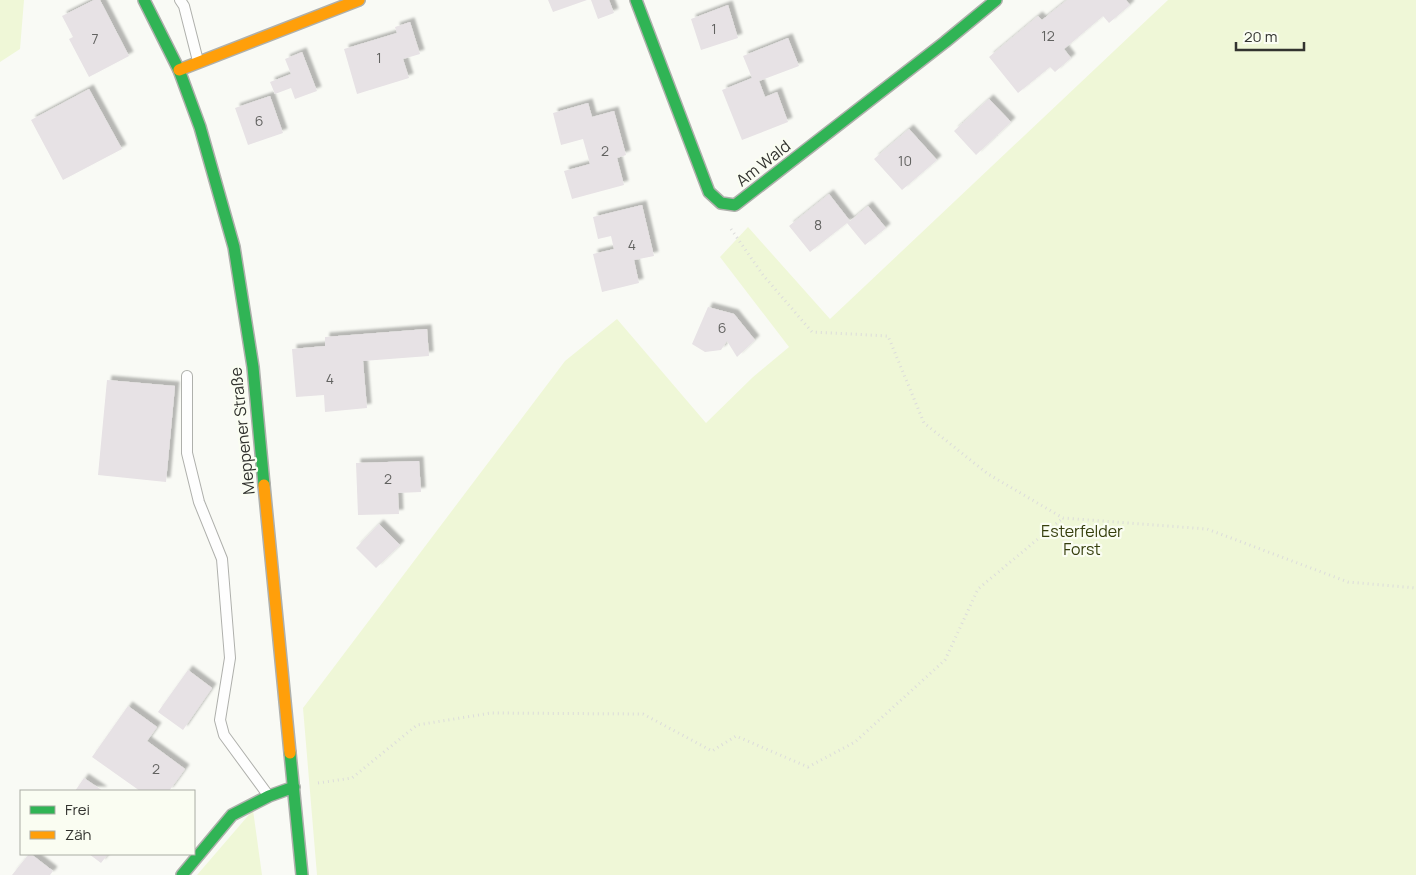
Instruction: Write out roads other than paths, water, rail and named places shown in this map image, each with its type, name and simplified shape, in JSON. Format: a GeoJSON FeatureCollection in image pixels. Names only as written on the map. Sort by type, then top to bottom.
{"type":"FeatureCollection","features":[{"type":"Feature","properties":{"kind":"street","name":"Meppener Straße"},"geometry":{"type":"LineString","coordinates":[[144,0],[178,70],[200,127],[234,248],[253,367],[302,875]]}},
{"type":"Feature","properties":{"kind":"street"},"geometry":{"type":"LineString","coordinates":[[178,70],[359,0]]}},
{"type":"Feature","properties":{"kind":"street","name":"Am Wald"},"geometry":{"type":"LineString","coordinates":[[636,0],[708,192],[721,203],[735,205],[945,42],[996,0]]}},
{"type":"Feature","properties":{"kind":"street"},"geometry":{"type":"LineString","coordinates":[[182,875],[232,815],[269,796],[294,787]]}},
{"type":"Feature","properties":{"kind":"lane"},"geometry":{"type":"LineString","coordinates":[[180,0],[184,6],[198,63]]}},
{"type":"Feature","properties":{"kind":"lane"},"geometry":{"type":"LineString","coordinates":[[187,376],[187,453],[199,502],[222,559],[230,658],[220,720],[224,735],[269,796]]}},
{"type":"Feature","properties":{"kind":"park label","name":"Esterfelder Forst"},"geometry":{"type":"Point","coordinates":[1082,540]}}]}
